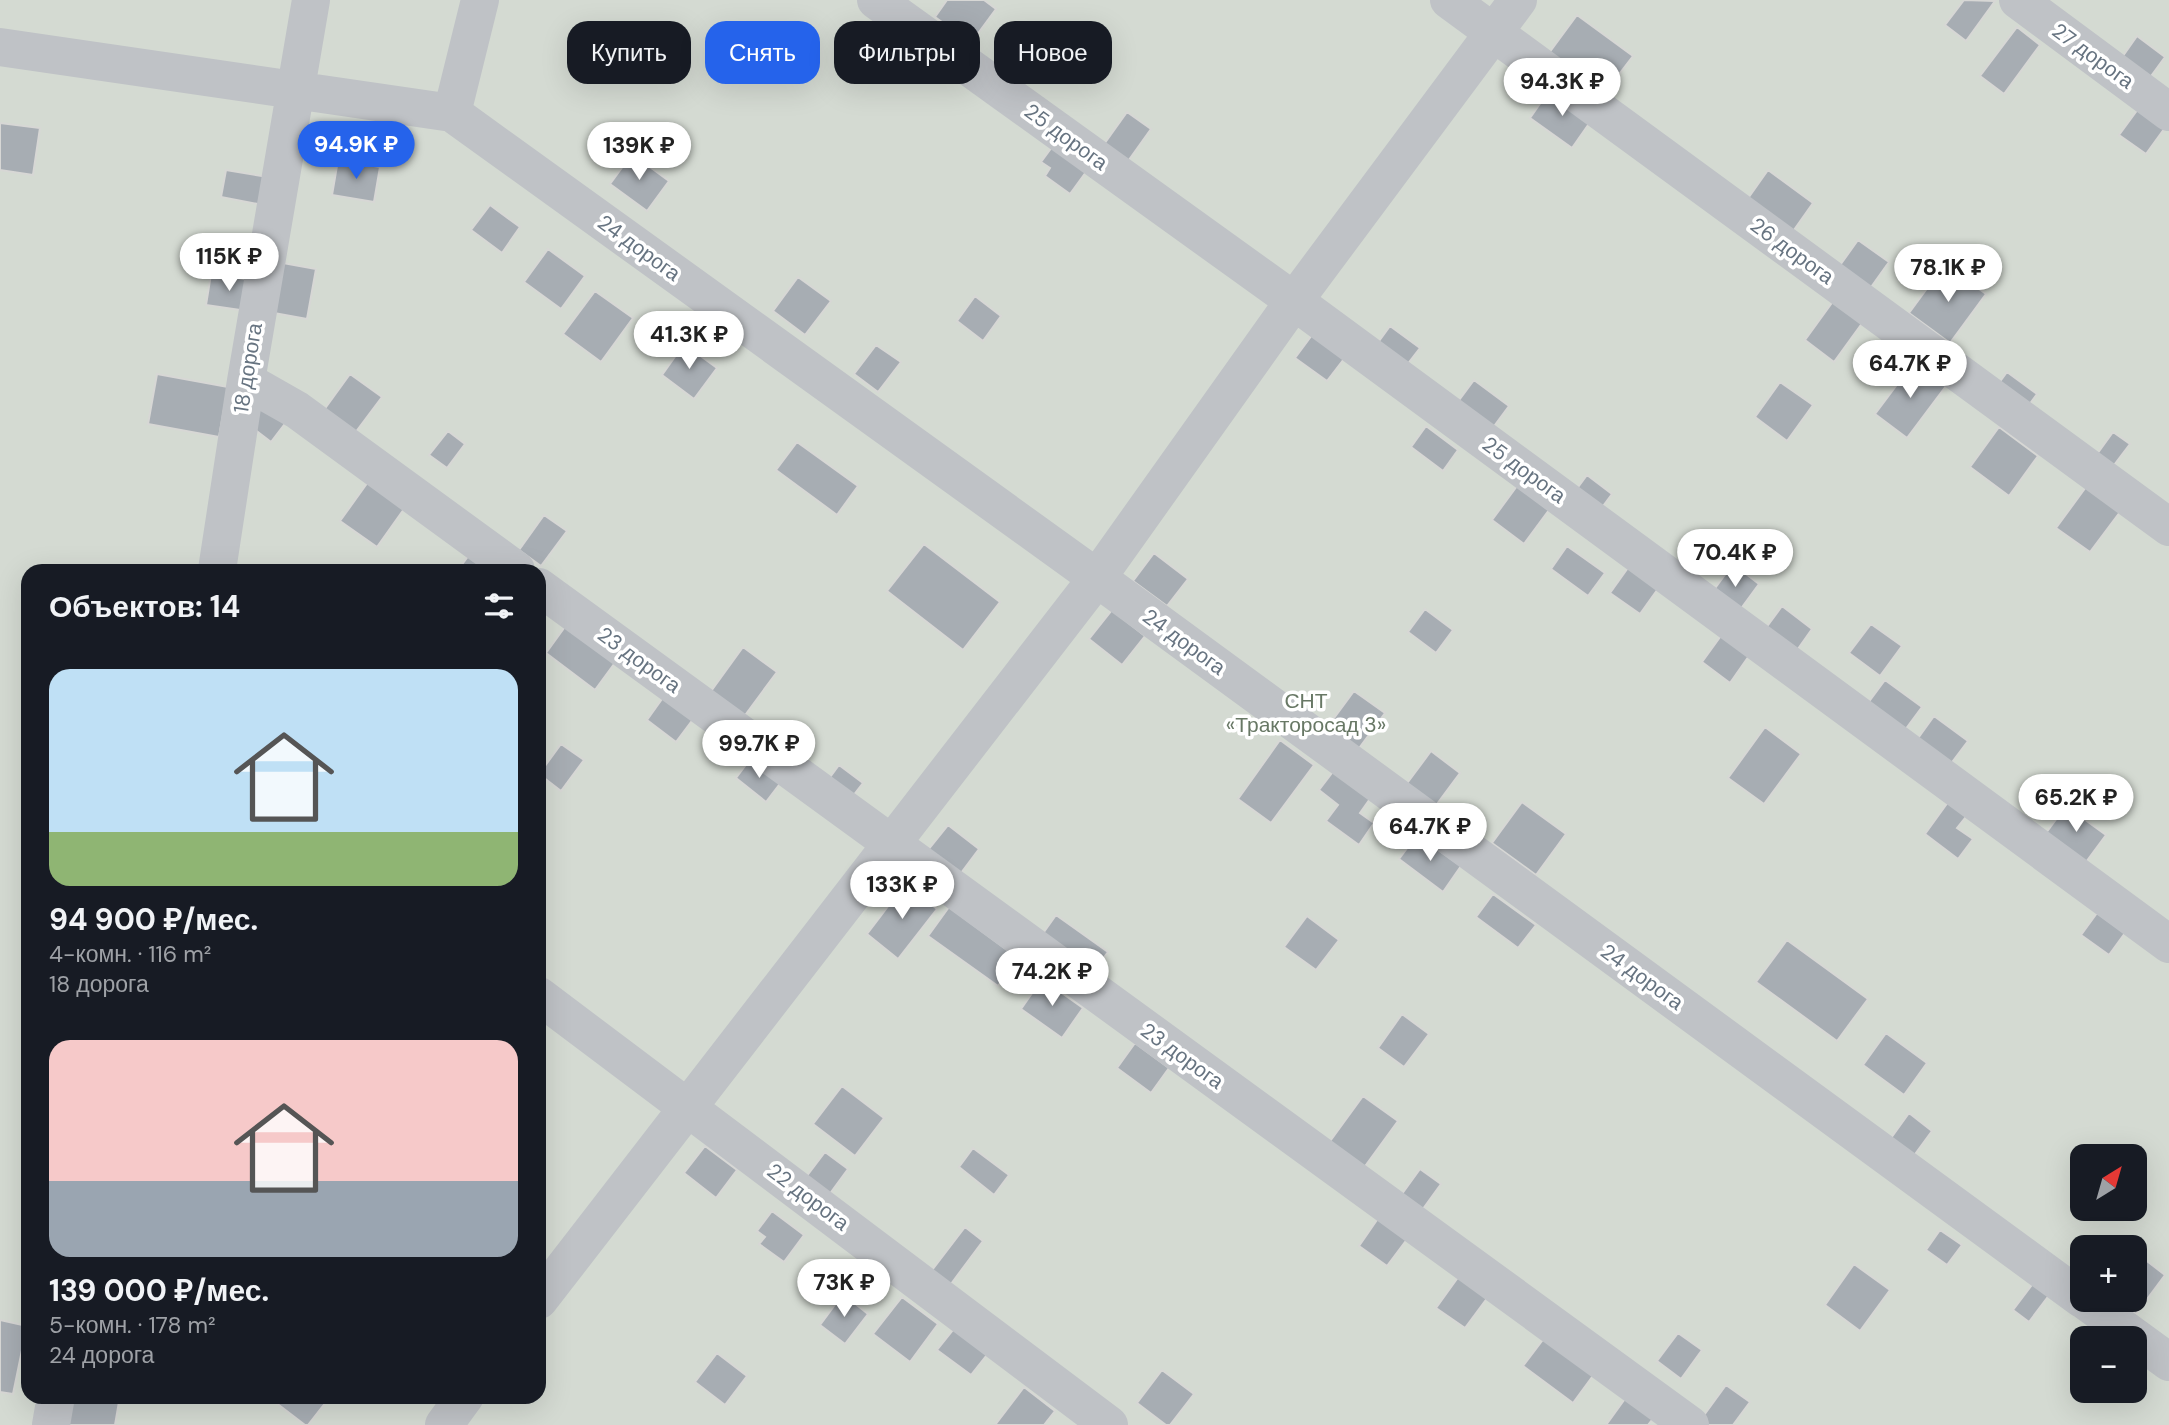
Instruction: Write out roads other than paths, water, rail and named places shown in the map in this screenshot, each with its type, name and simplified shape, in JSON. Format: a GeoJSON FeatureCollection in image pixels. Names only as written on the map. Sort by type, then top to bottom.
{"type":"FeatureCollection","features":[{"type":"Feature","properties":{"kind":"street","name":"18 дорога"},"geometry":{"type":"LineString","coordinates":[[218,564],[311,0]]}},
{"type":"Feature","properties":{"kind":"street"},"geometry":{"type":"LineString","coordinates":[[0,47],[452,113],[480,0]]}},
{"type":"Feature","properties":{"kind":"street","name":"25 дорога"},"geometry":{"type":"LineString","coordinates":[[876,0],[1294,302],[2169,944]]}},
{"type":"Feature","properties":{"kind":"street","name":"26 дорога"},"geometry":{"type":"LineString","coordinates":[[1449,0],[2169,527]]}},
{"type":"Feature","properties":{"kind":"street"},"geometry":{"type":"LineString","coordinates":[[546,1291],[1097,578],[1294,302],[1518,0]]}},
{"type":"Feature","properties":{"kind":"street","name":"27 дорога"},"geometry":{"type":"LineString","coordinates":[[2018,0],[2169,112]]}},
{"type":"Feature","properties":{"kind":"street","name":"24 дорога"},"geometry":{"type":"LineString","coordinates":[[452,113],[1097,578],[2070,1290]]}},
{"type":"Feature","properties":{"kind":"street"},"geometry":{"type":"LineString","coordinates":[[246,381],[297,410],[508,564]]}},
{"type":"Feature","properties":{"kind":"street","name":"23 дорога"},"geometry":{"type":"LineString","coordinates":[[546,592],[1690,1425]]}},
{"type":"Feature","properties":{"kind":"street","name":"22 дорога"},"geometry":{"type":"LineString","coordinates":[[546,1001],[1109,1425]]}},
{"type":"Feature","properties":{"kind":"street","name":"24 дорога"},"geometry":{"type":"LineString","coordinates":[[2099,1312],[2169,1363]]}},
{"type":"Feature","properties":{"kind":"street"},"geometry":{"type":"LineString","coordinates":[[51,1425],[55,1404]]}},
{"type":"Feature","properties":{"kind":"park label","name":"СНТ «Тракторосад 3»"},"geometry":{"type":"Point","coordinates":[1306,713]}}]}
